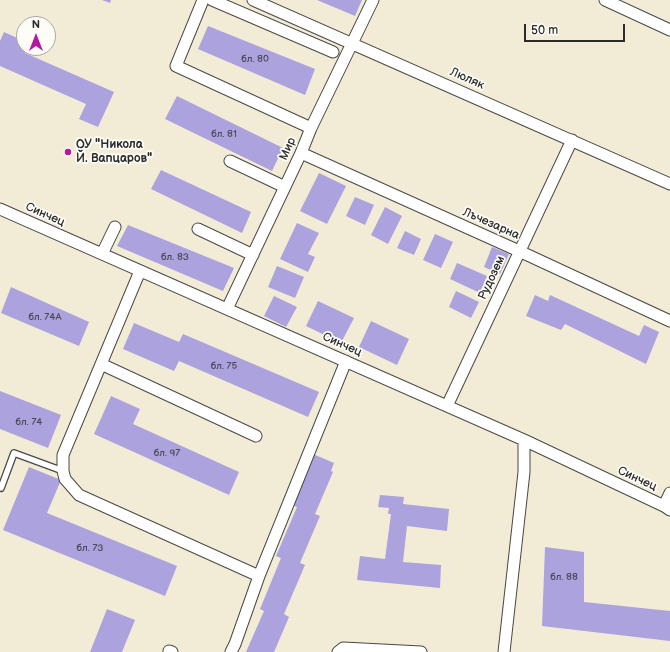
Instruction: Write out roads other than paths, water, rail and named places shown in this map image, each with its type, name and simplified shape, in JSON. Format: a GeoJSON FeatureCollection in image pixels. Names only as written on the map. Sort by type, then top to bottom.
{"type":"FeatureCollection","features":[{"type":"Feature","properties":{"kind":"street"},"geometry":{"type":"LineString","coordinates":[[204,0],[176,66],[311,128]]}},
{"type":"Feature","properties":{"kind":"street"},"geometry":{"type":"LineString","coordinates":[[212,0],[334,52]]}},
{"type":"Feature","properties":{"kind":"street","name":"Люляк"},"geometry":{"type":"LineString","coordinates":[[253,0],[670,184]]}},
{"type":"Feature","properties":{"kind":"street","name":"Мир"},"geometry":{"type":"LineString","coordinates":[[227,309],[301,153],[311,128],[373,0]]}},
{"type":"Feature","properties":{"kind":"street"},"geometry":{"type":"LineString","coordinates":[[605,0],[670,30]]}},
{"type":"Feature","properties":{"kind":"street","name":"Рудозем"},"geometry":{"type":"LineString","coordinates":[[447,406],[572,140]]}},
{"type":"Feature","properties":{"kind":"street","name":"Лъчезарна"},"geometry":{"type":"LineString","coordinates":[[301,153],[670,321]]}},
{"type":"Feature","properties":{"kind":"street"},"geometry":{"type":"LineString","coordinates":[[230,161],[285,187]]}},
{"type":"Feature","properties":{"kind":"street","name":"Синчец"},"geometry":{"type":"LineString","coordinates":[[0,209],[524,440],[667,508]]}},
{"type":"Feature","properties":{"kind":"street"},"geometry":{"type":"LineString","coordinates":[[102,254],[115,227]]}},
{"type":"Feature","properties":{"kind":"street"},"geometry":{"type":"LineString","coordinates":[[198,229],[253,255]]}},
{"type":"Feature","properties":{"kind":"street"},"geometry":{"type":"LineString","coordinates":[[140,271],[63,455],[63,471],[65,479],[79,495],[259,576]]}},
{"type":"Feature","properties":{"kind":"street"},"geometry":{"type":"LineString","coordinates":[[230,652],[235,644],[259,576],[346,361]]}},
{"type":"Feature","properties":{"kind":"street"},"geometry":{"type":"LineString","coordinates":[[101,364],[256,436]]}},
{"type":"Feature","properties":{"kind":"street"},"geometry":{"type":"LineString","coordinates":[[504,652],[524,472],[524,440]]}},
{"type":"Feature","properties":{"kind":"street"},"geometry":{"type":"LineString","coordinates":[[667,508],[670,493]]}},
{"type":"Feature","properties":{"kind":"street"},"geometry":{"type":"LineString","coordinates":[[338,652],[343,648],[421,652]]}},
{"type":"Feature","properties":{"kind":"lane"},"geometry":{"type":"LineString","coordinates":[[1,488],[14,453],[63,471]]}},
{"type":"Feature","properties":{"kind":"place","name":"ОУ \"Никола Й. Вапцаров\""},"geometry":{"type":"Point","coordinates":[68,152]}}]}
